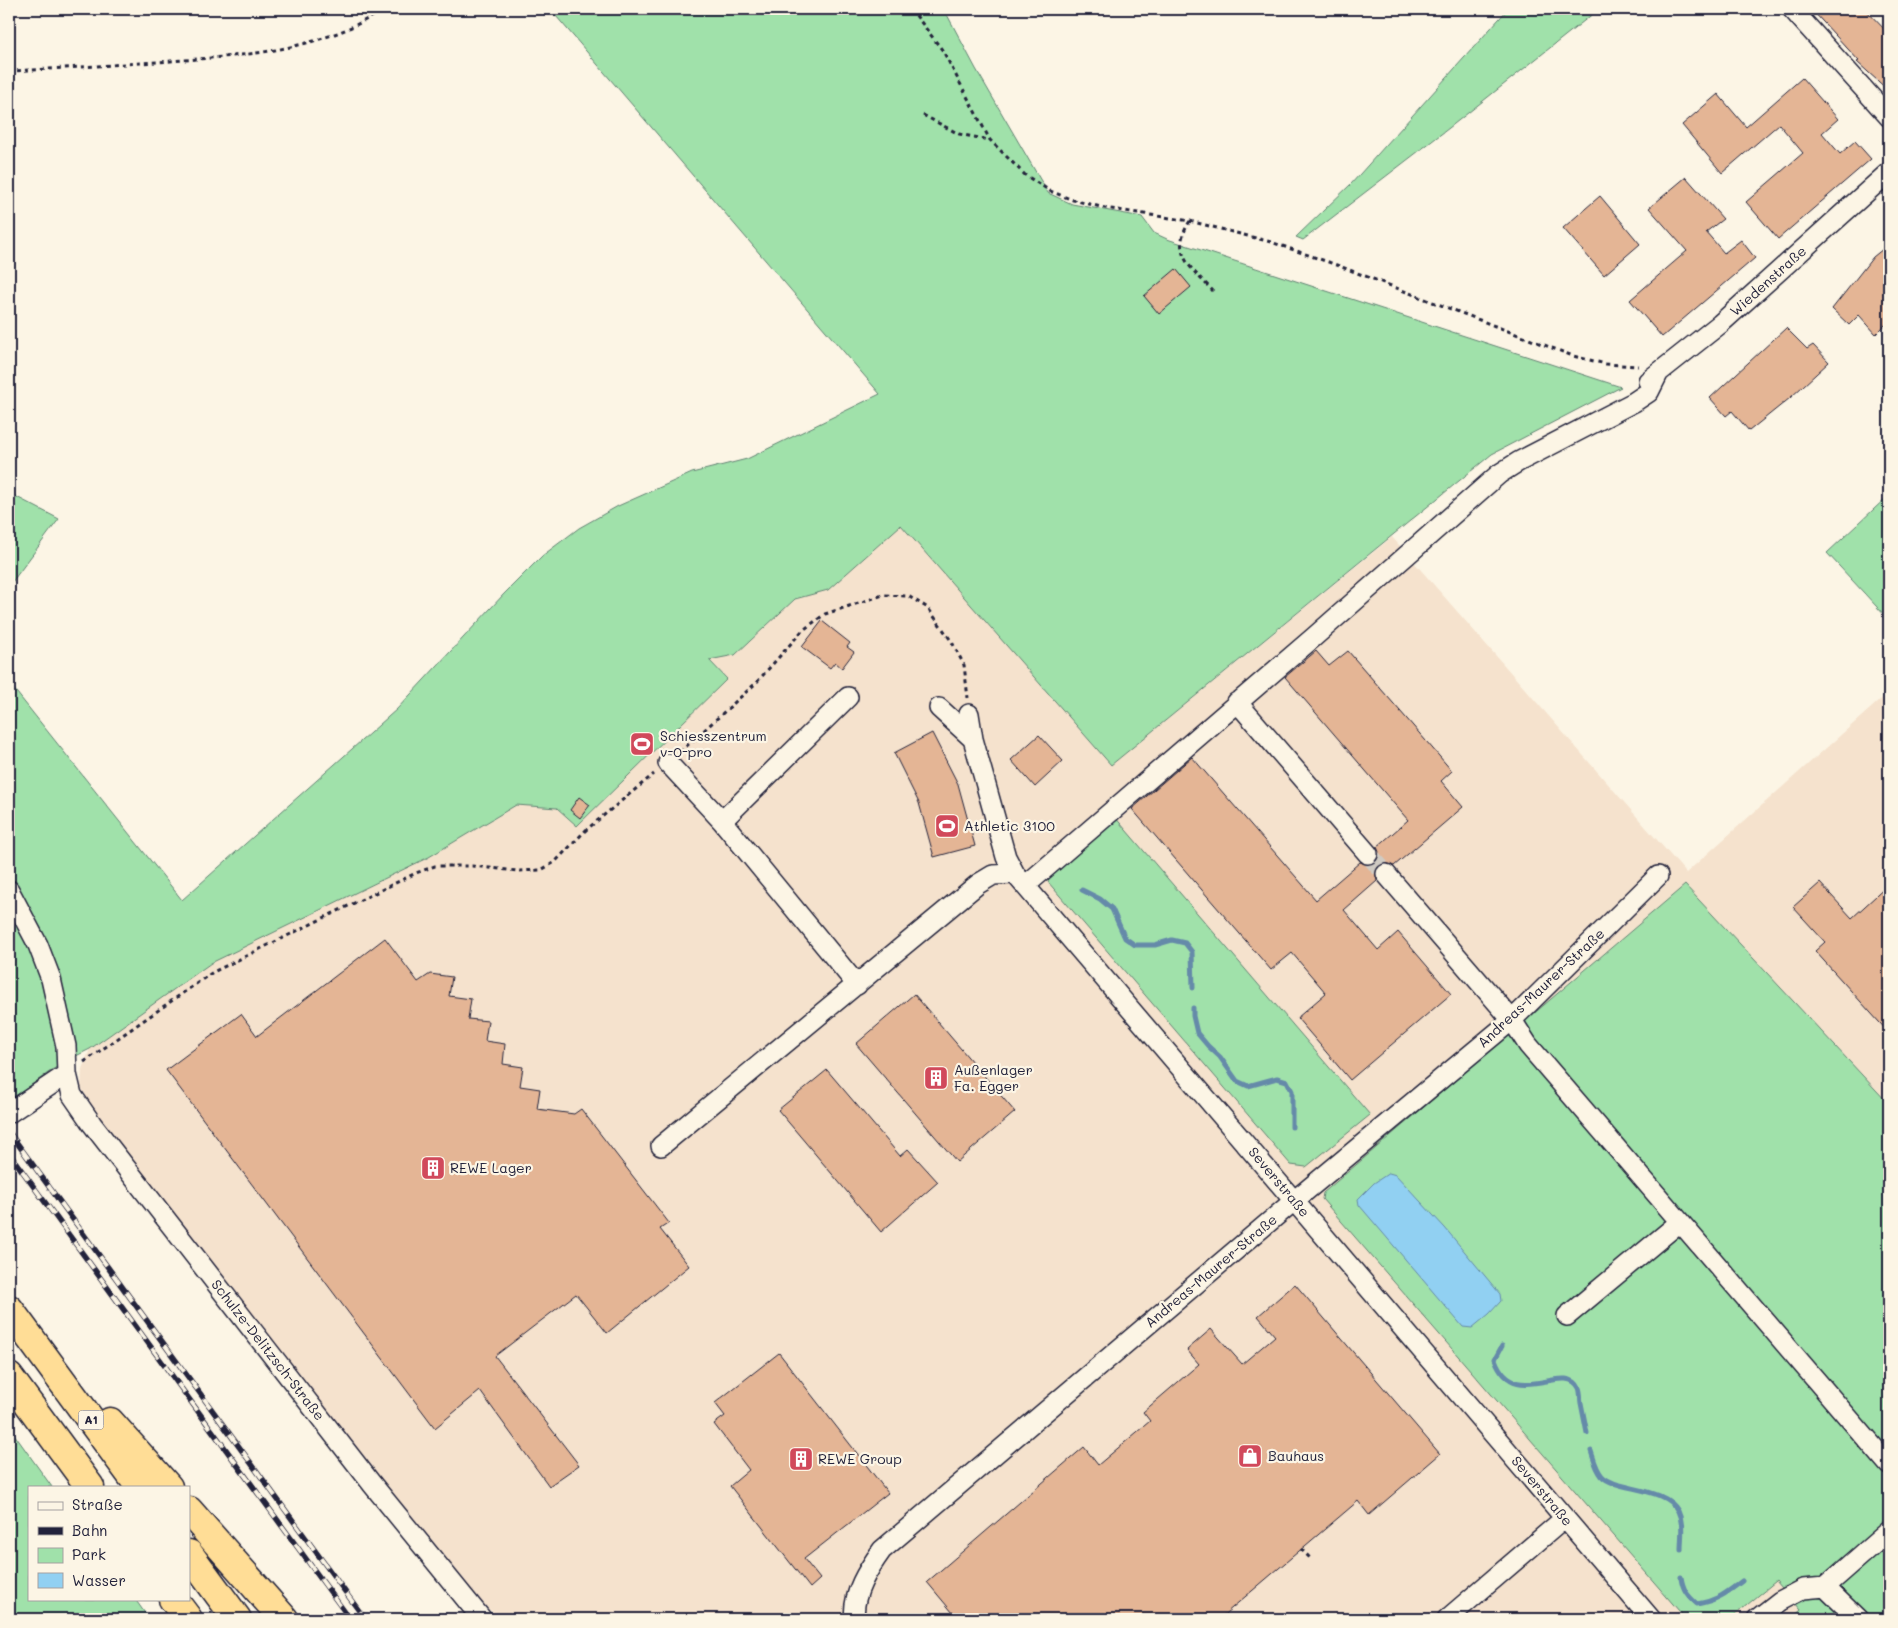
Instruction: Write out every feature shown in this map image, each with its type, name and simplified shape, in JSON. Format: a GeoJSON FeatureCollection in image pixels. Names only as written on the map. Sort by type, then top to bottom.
{"type":"FeatureCollection","features":[{"type":"Feature","properties":{"kind":"highway","name":"A1"},"geometry":{"type":"LineString","coordinates":[[9,1309],[139,1486]]}},
{"type":"Feature","properties":{"kind":"highway"},"geometry":{"type":"LineString","coordinates":[[42,1354],[126,1437],[167,1486]]}},
{"type":"Feature","properties":{"kind":"highway"},"geometry":{"type":"LineString","coordinates":[[9,1377],[89,1486]]}},
{"type":"Feature","properties":{"kind":"highway"},"geometry":{"type":"LineString","coordinates":[[190,1511],[284,1619]]}},
{"type":"Feature","properties":{"kind":"highway"},"geometry":{"type":"LineString","coordinates":[[190,1555],[237,1619]]}},
{"type":"Feature","properties":{"kind":"highway"},"geometry":{"type":"LineString","coordinates":[[174,1600],[188,1619]]}},
{"type":"Feature","properties":{"kind":"street"},"geometry":{"type":"LineString","coordinates":[[1792,9],[1889,117]]}},
{"type":"Feature","properties":{"kind":"street","name":"Wiedenstraße"},"geometry":{"type":"LineString","coordinates":[[1020,880],[1314,637],[1499,474],[1518,462],[1634,402],[1648,392],[1657,373],[1720,324],[1889,172]]}},
{"type":"Feature","properties":{"kind":"street"},"geometry":{"type":"LineString","coordinates":[[722,822],[848,697]]}},
{"type":"Feature","properties":{"kind":"street"},"geometry":{"type":"LineString","coordinates":[[1237,702],[1368,854]]}},
{"type":"Feature","properties":{"kind":"street"},"geometry":{"type":"LineString","coordinates":[[939,708],[973,739]]}},
{"type":"Feature","properties":{"kind":"street","name":"Severstraße"},"geometry":{"type":"LineString","coordinates":[[969,714],[973,739],[1006,857],[1020,880],[1651,1619]]}},
{"type":"Feature","properties":{"kind":"street"},"geometry":{"type":"LineString","coordinates":[[668,763],[722,822],[857,985]]}},
{"type":"Feature","properties":{"kind":"street"},"geometry":{"type":"LineString","coordinates":[[1386,874],[1512,1020],[1528,1045],[1889,1466]]}},
{"type":"Feature","properties":{"kind":"street"},"geometry":{"type":"LineString","coordinates":[[661,1146],[978,884],[993,875],[1020,880]]}},
{"type":"Feature","properties":{"kind":"street","name":"Andreas-Maurer-Straße"},"geometry":{"type":"LineString","coordinates":[[855,1619],[859,1587],[870,1566],[882,1550],[1294,1200],[1512,1020],[1658,876]]}},
{"type":"Feature","properties":{"kind":"street","name":"Schulze-Delitzsch-Straße"},"geometry":{"type":"LineString","coordinates":[[9,890],[38,945],[51,979],[66,1046],[67,1074],[72,1095],[92,1124],[372,1484],[482,1619]]}},
{"type":"Feature","properties":{"kind":"street"},"geometry":{"type":"LineString","coordinates":[[9,1112],[67,1074]]}},
{"type":"Feature","properties":{"kind":"street"},"geometry":{"type":"LineString","coordinates":[[1568,1316],[1680,1222]]}},
{"type":"Feature","properties":{"kind":"street"},"geometry":{"type":"LineString","coordinates":[[1447,1619],[1565,1518]]}},
{"type":"Feature","properties":{"kind":"street"},"geometry":{"type":"LineString","coordinates":[[1757,1619],[1780,1601],[1803,1589],[1824,1587],[1889,1531]]}},
{"type":"Feature","properties":{"kind":"street"},"geometry":{"type":"LineString","coordinates":[[1824,1587],[1858,1619]]}},
{"type":"Feature","properties":{"kind":"path"},"geometry":{"type":"LineString","coordinates":[[9,71],[216,58],[273,51],[307,44],[335,35],[384,9]]}},
{"type":"Feature","properties":{"kind":"path"},"geometry":{"type":"LineString","coordinates":[[911,9],[943,51],[990,140],[1026,175],[1050,191],[1073,200],[1104,208],[1190,221],[1263,240],[1334,264],[1572,356],[1606,364],[1632,366],[1657,373]]}},
{"type":"Feature","properties":{"kind":"path"},"geometry":{"type":"LineString","coordinates":[[923,115],[959,134],[990,140]]}},
{"type":"Feature","properties":{"kind":"path"},"geometry":{"type":"LineString","coordinates":[[1190,221],[1183,232],[1180,245],[1183,258],[1213,291]]}},
{"type":"Feature","properties":{"kind":"path"},"geometry":{"type":"LineString","coordinates":[[67,1074],[213,972],[416,873],[435,866],[472,866],[517,872],[541,870],[555,862],[586,830],[668,763],[756,683],[802,631],[825,614],[883,595],[908,596],[928,608],[952,642],[964,665],[969,714]]}},
{"type":"Feature","properties":{"kind":"path"},"geometry":{"type":"LineString","coordinates":[[1301,1549],[1312,1560]]}},
{"type":"Feature","properties":{"kind":"shaded area"},"geometry":{"type":"Polygon","coordinates":[[[901,524],[1111,765],[1392,537],[1686,873],[1889,692],[1889,1619],[501,1619],[486,1607],[380,1477],[98,1116],[81,1088],[82,1069],[90,1049],[211,963],[429,857],[516,805],[557,808],[577,826],[727,679],[709,660],[735,655],[795,599],[828,590],[901,524]]]}},
{"type":"Feature","properties":{"kind":"green space"},"geometry":{"type":"Polygon","coordinates":[[[550,9],[944,9],[976,69],[1048,193],[1072,204],[1142,217],[1154,233],[1167,239],[1621,387],[1492,454],[1111,765],[901,525],[828,590],[795,599],[735,655],[709,660],[727,679],[577,826],[557,808],[516,805],[429,857],[211,963],[90,1049],[62,1063],[9,1101],[9,683],[182,900],[397,709],[542,556],[579,528],[618,506],[692,473],[747,459],[880,394],[550,9]]]}},
{"type":"Feature","properties":{"kind":"green space"},"geometry":{"type":"Polygon","coordinates":[[[1508,9],[1599,9],[1449,128],[1303,240],[1296,237],[1351,184],[1508,9]]]}},
{"type":"Feature","properties":{"kind":"green space"},"geometry":{"type":"Polygon","coordinates":[[[9,493],[59,519],[9,586],[9,493]]]}},
{"type":"Feature","properties":{"kind":"green space"},"geometry":{"type":"Polygon","coordinates":[[[1889,495],[1889,620],[1827,553],[1889,495]]]}},
{"type":"Feature","properties":{"kind":"green space"},"geometry":{"type":"Polygon","coordinates":[[[1114,816],[1370,1115],[1306,1167],[1291,1165],[1048,882],[1050,872],[1114,816]]]}},
{"type":"Feature","properties":{"kind":"green space"},"geometry":{"type":"Polygon","coordinates":[[[1685,885],[1889,1104],[1889,1619],[1791,1619],[1801,1610],[1776,1581],[1730,1619],[1686,1619],[1322,1199],[1323,1193],[1685,885]]]}},
{"type":"Feature","properties":{"kind":"green space"},"geometry":{"type":"Polygon","coordinates":[[[9,1427],[51,1486],[28,1486],[28,1600],[136,1600],[149,1619],[9,1619],[9,1427]]]}},
{"type":"Feature","properties":{"kind":"water"},"geometry":{"type":"Polygon","coordinates":[[[1389,1173],[1396,1175],[1445,1228],[1500,1294],[1501,1301],[1472,1328],[1463,1327],[1359,1205],[1358,1199],[1374,1183],[1389,1173]]]}},
{"type":"Feature","properties":{"kind":"building"},"geometry":{"type":"Polygon","coordinates":[[[1811,9],[1865,9],[1889,34],[1889,91],[1857,62],[1859,61],[1811,9]]]}},
{"type":"Feature","properties":{"kind":"building"},"geometry":{"type":"Polygon","coordinates":[[[1802,78],[1838,119],[1822,133],[1840,154],[1855,141],[1871,159],[1778,239],[1746,202],[1803,153],[1779,124],[1722,173],[1682,125],[1718,94],[1746,127],[1802,78]]]}},
{"type":"Feature","properties":{"kind":"building"},"geometry":{"type":"Polygon","coordinates":[[[1686,177],[1723,219],[1706,232],[1724,253],[1741,240],[1755,258],[1662,337],[1630,300],[1687,251],[1649,208],[1686,177]]]}},
{"type":"Feature","properties":{"kind":"building"},"geometry":{"type":"Polygon","coordinates":[[[1600,196],[1640,244],[1604,275],[1563,228],[1600,196]]]}},
{"type":"Feature","properties":{"kind":"building"},"geometry":{"type":"Polygon","coordinates":[[[1889,244],[1889,321],[1876,334],[1859,315],[1849,325],[1832,309],[1873,257],[1889,244]]]}},
{"type":"Feature","properties":{"kind":"building"},"geometry":{"type":"Polygon","coordinates":[[[1176,269],[1191,287],[1159,314],[1144,296],[1176,269]]]}},
{"type":"Feature","properties":{"kind":"building"},"geometry":{"type":"Polygon","coordinates":[[[1786,328],[1807,349],[1813,345],[1829,362],[1790,398],[1749,431],[1732,411],[1726,416],[1710,398],[1786,328]]]}},
{"type":"Feature","properties":{"kind":"building"},"geometry":{"type":"Polygon","coordinates":[[[822,621],[850,643],[847,647],[854,652],[842,668],[835,662],[830,668],[802,647],[822,621]]]}},
{"type":"Feature","properties":{"kind":"building"},"geometry":{"type":"Polygon","coordinates":[[[1316,651],[1329,666],[1348,651],[1452,771],[1441,781],[1463,807],[1394,866],[1384,863],[1378,866],[1375,871],[1377,881],[1344,910],[1378,950],[1398,932],[1451,994],[1350,1080],[1297,1018],[1326,993],[1292,953],[1271,970],[1132,809],[1192,757],[1316,900],[1360,862],[1370,865],[1376,862],[1379,852],[1377,847],[1408,820],[1285,677],[1316,651]]]}},
{"type":"Feature","properties":{"kind":"building"},"geometry":{"type":"Polygon","coordinates":[[[932,733],[958,784],[975,846],[934,857],[919,803],[894,753],[932,733]]]}},
{"type":"Feature","properties":{"kind":"building"},"geometry":{"type":"Polygon","coordinates":[[[1039,735],[1063,761],[1035,787],[1011,760],[1039,735]]]}},
{"type":"Feature","properties":{"kind":"building"},"geometry":{"type":"Polygon","coordinates":[[[579,797],[590,805],[580,818],[570,810],[579,797]]]}},
{"type":"Feature","properties":{"kind":"building"},"geometry":{"type":"Polygon","coordinates":[[[1820,883],[1852,918],[1889,884],[1889,1033],[1815,951],[1825,942],[1793,907],[1820,883]]]}},
{"type":"Feature","properties":{"kind":"building","name":"REWE Lager"},"geometry":{"type":"Polygon","coordinates":[[[385,938],[418,982],[430,974],[452,977],[449,996],[471,999],[468,1019],[488,1021],[485,1041],[505,1044],[503,1064],[523,1067],[520,1086],[540,1089],[537,1109],[574,1114],[581,1109],[669,1223],[660,1229],[689,1266],[607,1333],[576,1294],[495,1356],[579,1465],[549,1486],[480,1391],[435,1428],[166,1070],[241,1014],[257,1036],[385,938]]]}},
{"type":"Feature","properties":{"kind":"building","name":"Außenlager Fa. Egger"},"geometry":{"type":"Polygon","coordinates":[[[914,994],[1015,1112],[957,1162],[856,1044],[914,994]]]}},
{"type":"Feature","properties":{"kind":"building"},"geometry":{"type":"Polygon","coordinates":[[[827,1070],[900,1156],[908,1149],[938,1182],[881,1232],[778,1110],[827,1070]]]}},
{"type":"Feature","properties":{"kind":"building","name":"Bauhaus"},"geometry":{"type":"Polygon","coordinates":[[[1295,1284],[1440,1454],[1369,1515],[1358,1501],[1219,1619],[958,1619],[927,1582],[1084,1447],[1098,1465],[1150,1421],[1143,1412],[1199,1364],[1187,1350],[1211,1329],[1242,1364],[1275,1336],[1258,1316],[1295,1284]]]}},
{"type":"Feature","properties":{"kind":"building","name":"REWE Group"},"geometry":{"type":"Polygon","coordinates":[[[779,1353],[888,1493],[804,1559],[820,1579],[810,1588],[730,1486],[749,1470],[714,1424],[725,1416],[715,1403],[779,1353]]]}},
{"type":"Feature","properties":{"kind":"waterway"},"geometry":{"type":"LineString","coordinates":[[1082,890],[1100,899],[1112,909],[1125,938],[1135,945],[1155,945],[1172,940],[1185,943],[1192,952],[1193,988]]}},
{"type":"Feature","properties":{"kind":"waterway"},"geometry":{"type":"LineString","coordinates":[[1193,1008],[1197,1033],[1220,1057],[1237,1081],[1248,1086],[1277,1078],[1287,1081],[1292,1091],[1292,1127]]}},
{"type":"Feature","properties":{"kind":"waterway"},"geometry":{"type":"LineString","coordinates":[[1502,1346],[1495,1359],[1503,1374],[1514,1382],[1526,1384],[1563,1379],[1572,1381],[1579,1388],[1587,1433]]}},
{"type":"Feature","properties":{"kind":"waterway"},"geometry":{"type":"LineString","coordinates":[[1591,1451],[1598,1470],[1608,1481],[1652,1493],[1672,1503],[1678,1511],[1681,1520],[1681,1550]]}},
{"type":"Feature","properties":{"kind":"waterway"},"geometry":{"type":"LineString","coordinates":[[1681,1577],[1686,1592],[1697,1604],[1721,1596],[1742,1581]]}},
{"type":"Feature","properties":{"kind":"tunnel"},"geometry":{"type":"LineString","coordinates":[[1368,854],[1386,874]]}},
{"type":"Feature","properties":{"kind":"railway"},"geometry":{"type":"LineString","coordinates":[[9,1132],[365,1619]]}},
{"type":"Feature","properties":{"kind":"railway"},"geometry":{"type":"LineString","coordinates":[[9,1153],[350,1619]]}},
{"type":"Feature","properties":{"kind":"place","name":"Schiesszentrum v-0-pro"},"geometry":{"type":"Point","coordinates":[642,744]}},
{"type":"Feature","properties":{"kind":"place","name":"Athletic 3100"},"geometry":{"type":"Point","coordinates":[947,826]}},
{"type":"Feature","properties":{"kind":"place","name":"Außenlager Fa. Egger"},"geometry":{"type":"Point","coordinates":[936,1078]}},
{"type":"Feature","properties":{"kind":"place","name":"REWE Lager"},"geometry":{"type":"Point","coordinates":[433,1168]}},
{"type":"Feature","properties":{"kind":"place","name":"Bauhaus"},"geometry":{"type":"Point","coordinates":[1250,1456]}},
{"type":"Feature","properties":{"kind":"place","name":"REWE Group"},"geometry":{"type":"Point","coordinates":[801,1459]}}]}
